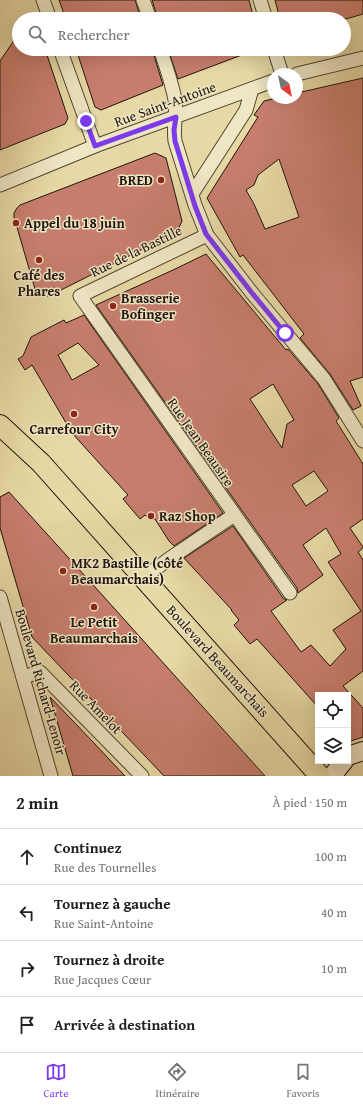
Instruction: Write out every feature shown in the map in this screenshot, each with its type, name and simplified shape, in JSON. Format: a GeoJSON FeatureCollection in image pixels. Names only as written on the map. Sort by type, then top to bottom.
{"type":"FeatureCollection","features":[{"type":"Feature","properties":{"kind":"main road","name":"Boulevard Beaumarchais"},"geometry":{"type":"LineString","coordinates":[[0,425],[41,463],[320,776]]}},
{"type":"Feature","properties":{"kind":"street"},"geometry":{"type":"LineString","coordinates":[[43,0],[47,12]]}},
{"type":"Feature","properties":{"kind":"street"},"geometry":{"type":"LineString","coordinates":[[144,0],[148,12]]}},
{"type":"Feature","properties":{"kind":"street"},"geometry":{"type":"LineString","coordinates":[[260,0],[264,12]]}},
{"type":"Feature","properties":{"kind":"street"},"geometry":{"type":"LineString","coordinates":[[63,56],[95,146]]}},
{"type":"Feature","properties":{"kind":"street"},"geometry":{"type":"LineString","coordinates":[[162,56],[175,101],[175,141],[206,234],[252,293],[324,379],[363,441]]}},
{"type":"Feature","properties":{"kind":"street"},"geometry":{"type":"LineString","coordinates":[[276,56],[280,68]]}},
{"type":"Feature","properties":{"kind":"street"},"geometry":{"type":"LineString","coordinates":[[303,73],[363,58]]}},
{"type":"Feature","properties":{"kind":"street","name":"Rue Saint-Antoine"},"geometry":{"type":"LineString","coordinates":[[0,185],[95,146],[267,83]]}},
{"type":"Feature","properties":{"kind":"street"},"geometry":{"type":"LineString","coordinates":[[192,194],[246,110],[252,89]]}},
{"type":"Feature","properties":{"kind":"street","name":"Rue de la Bastille"},"geometry":{"type":"LineString","coordinates":[[80,296],[206,234]]}},
{"type":"Feature","properties":{"kind":"street","name":"Rue Jean Beausire"},"geometry":{"type":"LineString","coordinates":[[80,296],[290,593]]}},
{"type":"Feature","properties":{"kind":"street"},"geometry":{"type":"LineString","coordinates":[[143,578],[234,515]]}},
{"type":"Feature","properties":{"kind":"street","name":"Boulevard Richard-Lenoir"},"geometry":{"type":"LineString","coordinates":[[0,597],[51,776]]}},
{"type":"Feature","properties":{"kind":"street","name":"Rue Amelot"},"geometry":{"type":"LineString","coordinates":[[23,677],[40,672],[142,776]]}},
{"type":"Feature","properties":{"kind":"street"},"geometry":{"type":"LineString","coordinates":[[351,755],[363,751]]}},
{"type":"Feature","properties":{"kind":"street"},"geometry":{"type":"LineString","coordinates":[[332,776],[342,764]]}},
{"type":"Feature","properties":{"kind":"building"},"geometry":{"type":"Polygon","coordinates":[[[59,0],[135,0],[139,12],[63,12],[59,0]]]}},
{"type":"Feature","properties":{"kind":"building"},"geometry":{"type":"Polygon","coordinates":[[[152,0],[249,0],[252,12],[156,12],[152,0]]]}},
{"type":"Feature","properties":{"kind":"building"},"geometry":{"type":"Polygon","coordinates":[[[275,0],[363,0],[363,14],[351,18],[351,12],[278,12],[275,0]]]}},
{"type":"Feature","properties":{"kind":"building"},"geometry":{"type":"Polygon","coordinates":[[[12,43],[12,56],[47,56],[68,118],[65,124],[0,150],[0,61],[12,43]]]}},
{"type":"Feature","properties":{"kind":"building"},"geometry":{"type":"Polygon","coordinates":[[[78,56],[154,56],[163,85],[101,110],[95,107],[78,56]]]}},
{"type":"Feature","properties":{"kind":"building"},"geometry":{"type":"Polygon","coordinates":[[[170,56],[239,56],[178,79],[170,56]]]}},
{"type":"Feature","properties":{"kind":"building"},"geometry":{"type":"Polygon","coordinates":[[[363,78],[363,377],[350,381],[361,406],[353,410],[330,374],[300,338],[304,334],[243,255],[240,257],[207,198],[258,117],[254,115],[264,101],[267,100],[267,104],[303,104],[303,92],[363,78]],[[279,159],[258,175],[254,185],[246,190],[265,229],[299,217],[279,159]]]}},
{"type":"Feature","properties":{"kind":"building"},"geometry":{"type":"Polygon","coordinates":[[[155,153],[166,158],[182,221],[177,232],[49,296],[40,295],[35,289],[14,217],[14,213],[17,208],[20,205],[155,153]]]}},
{"type":"Feature","properties":{"kind":"building"},"geometry":{"type":"Polygon","coordinates":[[[206,254],[286,350],[288,349],[318,384],[339,418],[336,421],[363,464],[363,519],[350,528],[363,547],[358,552],[363,560],[363,671],[343,686],[348,692],[315,692],[315,704],[257,639],[250,644],[234,625],[239,620],[232,610],[184,558],[233,526],[283,598],[287,600],[271,611],[301,652],[311,645],[330,666],[346,649],[333,630],[361,611],[328,562],[341,554],[326,528],[303,545],[323,575],[298,593],[297,588],[96,305],[206,254]],[[273,384],[250,399],[282,448],[287,424],[294,420],[273,384]],[[314,471],[292,485],[306,506],[328,491],[314,471]]]}},
{"type":"Feature","properties":{"kind":"building"},"geometry":{"type":"Polygon","coordinates":[[[84,315],[223,513],[174,546],[169,541],[155,519],[150,520],[145,515],[140,519],[123,499],[128,495],[72,433],[32,365],[25,370],[18,359],[23,356],[31,337],[64,320],[66,323],[84,315]],[[78,343],[58,355],[72,380],[99,365],[78,343]]]}},
{"type":"Feature","properties":{"kind":"building"},"geometry":{"type":"Polygon","coordinates":[[[9,492],[265,776],[164,776],[32,637],[0,528],[0,497],[9,492]]]}},
{"type":"Feature","properties":{"kind":"building"},"geometry":{"type":"Polygon","coordinates":[[[351,695],[363,708],[363,737],[351,741],[351,695]]]}},
{"type":"Feature","properties":{"kind":"building"},"geometry":{"type":"Polygon","coordinates":[[[50,697],[93,742],[125,776],[73,776],[50,697]]]}},
{"type":"Feature","properties":{"kind":"place","name":"BRED"},"geometry":{"type":"Point","coordinates":[161,180]}},
{"type":"Feature","properties":{"kind":"place","name":"Appel du 18 juin"},"geometry":{"type":"Point","coordinates":[16,223]}},
{"type":"Feature","properties":{"kind":"place","name":"Café des Phares"},"geometry":{"type":"Point","coordinates":[39,260]}},
{"type":"Feature","properties":{"kind":"place","name":"Brasserie Bofinger"},"geometry":{"type":"Point","coordinates":[113,306]}},
{"type":"Feature","properties":{"kind":"place","name":"Carrefour City"},"geometry":{"type":"Point","coordinates":[74,414]}},
{"type":"Feature","properties":{"kind":"place","name":"Raz Shop"},"geometry":{"type":"Point","coordinates":[151,516]}},
{"type":"Feature","properties":{"kind":"place","name":"MK2 Bastille (côté Beaumarchais)"},"geometry":{"type":"Point","coordinates":[63,571]}},
{"type":"Feature","properties":{"kind":"place","name":"Le Petit Beaumarchais"},"geometry":{"type":"Point","coordinates":[94,607]}},
{"type":"Feature","properties":{"kind":"route"},"geometry":{"type":"LineString","coordinates":[[86,121],[95,146],[176,117],[174,130],[175,141],[195,206],[206,234],[285,333]]}}]}
